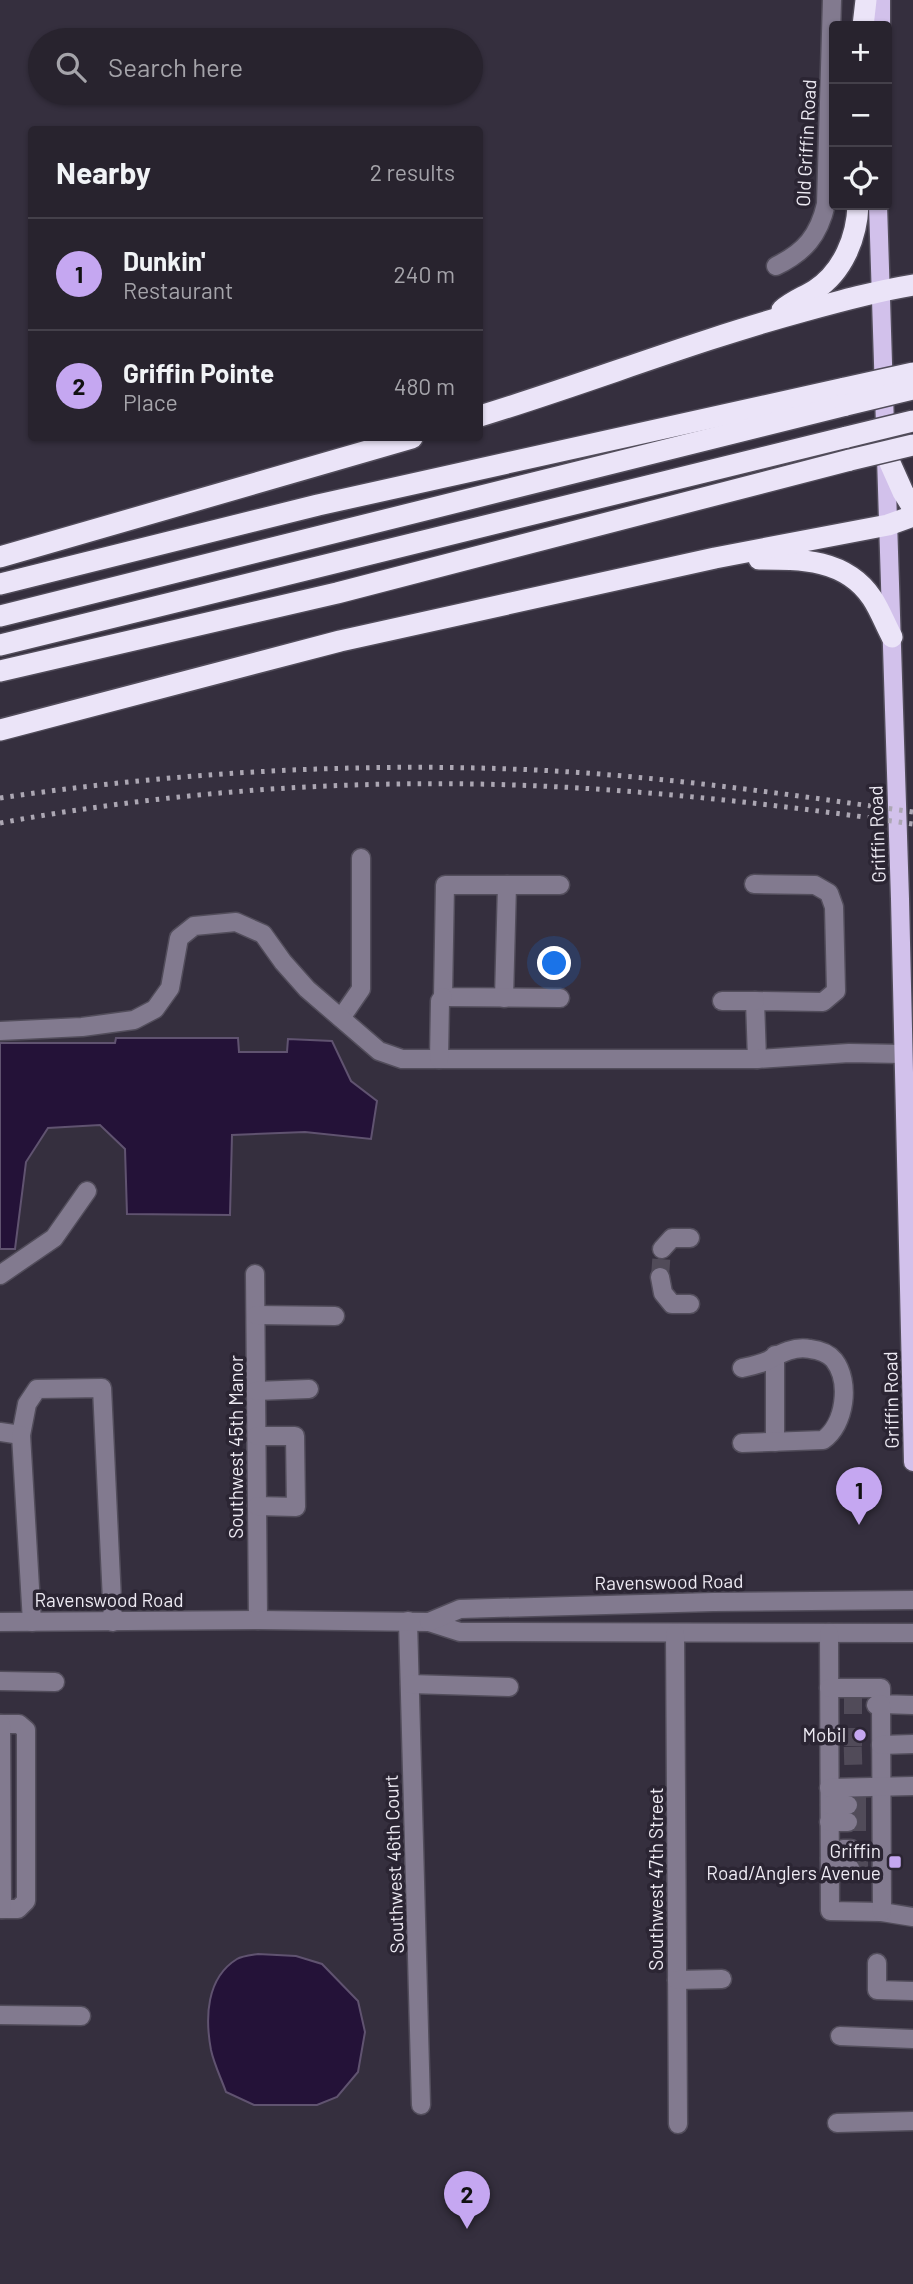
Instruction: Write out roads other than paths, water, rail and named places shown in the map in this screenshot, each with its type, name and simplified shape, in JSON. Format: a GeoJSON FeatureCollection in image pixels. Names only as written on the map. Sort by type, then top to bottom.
{"type":"FeatureCollection","features":[{"type":"Feature","properties":{"kind":"highway"},"geometry":{"type":"LineString","coordinates":[[864,21],[866,0]]}},
{"type":"Feature","properties":{"kind":"highway"},"geometry":{"type":"LineString","coordinates":[[771,320],[790,303],[816,290],[837,270],[851,244],[858,210]]}},
{"type":"Feature","properties":{"kind":"highway"},"geometry":{"type":"LineString","coordinates":[[483,415],[771,320],[881,290],[913,285]]}},
{"type":"Feature","properties":{"kind":"highway"},"geometry":{"type":"LineString","coordinates":[[0,616],[846,397],[913,373]]}},
{"type":"Feature","properties":{"kind":"highway"},"geometry":{"type":"LineString","coordinates":[[0,584],[318,505],[846,397],[913,389]]}},
{"type":"Feature","properties":{"kind":"highway"},"geometry":{"type":"LineString","coordinates":[[0,645],[913,421]]}},
{"type":"Feature","properties":{"kind":"highway"},"geometry":{"type":"LineString","coordinates":[[0,557],[402,441]]}},
{"type":"Feature","properties":{"kind":"highway"},"geometry":{"type":"LineString","coordinates":[[0,671],[338,593],[913,445]]}},
{"type":"Feature","properties":{"kind":"highway"},"geometry":{"type":"LineString","coordinates":[[886,454],[913,508]]}},
{"type":"Feature","properties":{"kind":"highway"},"geometry":{"type":"LineString","coordinates":[[0,730],[340,641],[715,558],[888,525],[913,516]]}},
{"type":"Feature","properties":{"kind":"highway"},"geometry":{"type":"LineString","coordinates":[[715,558],[801,559],[828,564],[852,578],[872,598],[892,637]]}},
{"type":"Feature","properties":{"kind":"main road"},"geometry":{"type":"LineString","coordinates":[[881,0],[881,21]]}},
{"type":"Feature","properties":{"kind":"main road","name":"Griffin Road"},"geometry":{"type":"LineString","coordinates":[[878,210],[900,900],[908,1056],[913,1462]]}},
{"type":"Feature","properties":{"kind":"main road"},"geometry":{"type":"LineString","coordinates":[[900,900],[913,923]]}},
{"type":"Feature","properties":{"kind":"street","name":"Old Griffin Road"},"geometry":{"type":"LineString","coordinates":[[776,266],[794,257],[810,243],[820,226],[826,204],[832,0]]}},
{"type":"Feature","properties":{"kind":"street"},"geometry":{"type":"LineString","coordinates":[[341,1018],[361,989],[361,858]]}},
{"type":"Feature","properties":{"kind":"street"},"geometry":{"type":"LineString","coordinates":[[722,1001],[823,1002],[836,990],[834,907],[829,893],[815,885],[754,884]]}},
{"type":"Feature","properties":{"kind":"street"},"geometry":{"type":"LineString","coordinates":[[439,1059],[440,1001],[443,997],[444,885],[560,885]]}},
{"type":"Feature","properties":{"kind":"street"},"geometry":{"type":"LineString","coordinates":[[504,998],[507,885]]}},
{"type":"Feature","properties":{"kind":"street"},"geometry":{"type":"LineString","coordinates":[[0,1031],[82,1027],[134,1020],[155,1009],[170,988],[179,938],[194,926],[236,922],[263,934],[307,989],[379,1051],[402,1059],[757,1059],[849,1053],[908,1056]]}},
{"type":"Feature","properties":{"kind":"street"},"geometry":{"type":"LineString","coordinates":[[443,997],[560,998]]}},
{"type":"Feature","properties":{"kind":"street"},"geometry":{"type":"LineString","coordinates":[[755,1001],[757,1059]]}},
{"type":"Feature","properties":{"kind":"street"},"geometry":{"type":"LineString","coordinates":[[0,1275],[54,1238],[87,1191]]}},
{"type":"Feature","properties":{"kind":"street"},"geometry":{"type":"LineString","coordinates":[[662,1249],[672,1238],[690,1238]]}},
{"type":"Feature","properties":{"kind":"street","name":"Southwest 45th Manor"},"geometry":{"type":"LineString","coordinates":[[255,1274],[258,1620]]}},
{"type":"Feature","properties":{"kind":"street"},"geometry":{"type":"LineString","coordinates":[[660,1278],[663,1293],[672,1304],[690,1304]]}},
{"type":"Feature","properties":{"kind":"street"},"geometry":{"type":"LineString","coordinates":[[256,1315],[335,1316]]}},
{"type":"Feature","properties":{"kind":"street"},"geometry":{"type":"LineString","coordinates":[[742,1368],[767,1361],[779,1352],[807,1348],[826,1353],[835,1361],[842,1382],[843,1406],[833,1433],[823,1440],[742,1443]]}},
{"type":"Feature","properties":{"kind":"street"},"geometry":{"type":"LineString","coordinates":[[775,1355],[775,1442]]}},
{"type":"Feature","properties":{"kind":"street"},"geometry":{"type":"LineString","coordinates":[[32,1622],[21,1435],[27,1404],[37,1389],[102,1388],[113,1622]]}},
{"type":"Feature","properties":{"kind":"street"},"geometry":{"type":"LineString","coordinates":[[256,1391],[309,1389]]}},
{"type":"Feature","properties":{"kind":"street"},"geometry":{"type":"LineString","coordinates":[[0,1432],[21,1435]]}},
{"type":"Feature","properties":{"kind":"street"},"geometry":{"type":"LineString","coordinates":[[257,1436],[295,1436],[296,1507],[257,1506]]}},
{"type":"Feature","properties":{"kind":"street","name":"Ravenswood Road"},"geometry":{"type":"LineString","coordinates":[[429,1622],[460,1609],[913,1600]]}},
{"type":"Feature","properties":{"kind":"street","name":"Ravenswood Road"},"geometry":{"type":"LineString","coordinates":[[0,1622],[408,1621],[429,1622],[460,1632],[913,1633]]}},
{"type":"Feature","properties":{"kind":"street","name":"Southwest 46th Court"},"geometry":{"type":"LineString","coordinates":[[408,1621],[421,2105]]}},
{"type":"Feature","properties":{"kind":"street"},"geometry":{"type":"LineString","coordinates":[[829,1633],[837,1737],[837,1808],[830,1859],[830,1912],[882,1912],[913,1917]]}},
{"type":"Feature","properties":{"kind":"street","name":"Southwest 47th Street"},"geometry":{"type":"LineString","coordinates":[[676,1634],[678,2124]]}},
{"type":"Feature","properties":{"kind":"street"},"geometry":{"type":"LineString","coordinates":[[0,1681],[55,1682]]}},
{"type":"Feature","properties":{"kind":"street"},"geometry":{"type":"LineString","coordinates":[[410,1684],[509,1686]]}},
{"type":"Feature","properties":{"kind":"street"},"geometry":{"type":"LineString","coordinates":[[834,1699],[881,1689],[873,1859],[882,1912]]}},
{"type":"Feature","properties":{"kind":"street"},"geometry":{"type":"LineString","coordinates":[[879,1705],[913,1704]]}},
{"type":"Feature","properties":{"kind":"street"},"geometry":{"type":"LineString","coordinates":[[1,1724],[19,1724],[26,1730],[26,1901],[18,1909],[1,1909],[1,1724]]}},
{"type":"Feature","properties":{"kind":"street"},"geometry":{"type":"LineString","coordinates":[[879,1746],[913,1744]]}},
{"type":"Feature","properties":{"kind":"street"},"geometry":{"type":"LineString","coordinates":[[1,1785],[26,1784]]}},
{"type":"Feature","properties":{"kind":"street"},"geometry":{"type":"LineString","coordinates":[[837,1808],[877,1808],[913,1786]]}},
{"type":"Feature","properties":{"kind":"street"},"geometry":{"type":"LineString","coordinates":[[830,1859],[850,1859]]}},
{"type":"Feature","properties":{"kind":"street"},"geometry":{"type":"LineString","coordinates":[[877,1963],[877,1990],[913,1992]]}},
{"type":"Feature","properties":{"kind":"street"},"geometry":{"type":"LineString","coordinates":[[677,1980],[722,1979]]}},
{"type":"Feature","properties":{"kind":"street"},"geometry":{"type":"LineString","coordinates":[[0,2015],[81,2016]]}},
{"type":"Feature","properties":{"kind":"street"},"geometry":{"type":"LineString","coordinates":[[841,2036],[913,2039]]}},
{"type":"Feature","properties":{"kind":"street"},"geometry":{"type":"LineString","coordinates":[[837,2123],[913,2121]]}},
{"type":"Feature","properties":{"kind":"tunnel"},"geometry":{"type":"LineString","coordinates":[[660,1277],[662,1249]]}},
{"type":"Feature","properties":{"kind":"tunnel"},"geometry":{"type":"LineString","coordinates":[[844,1705],[876,1705]]}},
{"type":"Feature","properties":{"kind":"tunnel"},"geometry":{"type":"LineString","coordinates":[[844,1737],[876,1737]]}},
{"type":"Feature","properties":{"kind":"tunnel"},"geometry":{"type":"LineString","coordinates":[[844,1756],[876,1755]]}},
{"type":"Feature","properties":{"kind":"tunnel"},"geometry":{"type":"LineString","coordinates":[[848,1805],[872,1805]]}},
{"type":"Feature","properties":{"kind":"tunnel"},"geometry":{"type":"LineString","coordinates":[[848,1822],[872,1822]]}},
{"type":"Feature","properties":{"kind":"tunnel"},"geometry":{"type":"LineString","coordinates":[[850,1859],[870,1859]]}},
{"type":"Feature","properties":{"kind":"railway"},"geometry":{"type":"LineString","coordinates":[[0,798],[191,776],[320,769],[449,767],[663,780],[913,812]]}},
{"type":"Feature","properties":{"kind":"railway"},"geometry":{"type":"LineString","coordinates":[[0,823],[77,810],[232,792],[389,784],[467,784],[659,794],[913,824]]}},
{"type":"Feature","properties":{"kind":"place","name":"Dunkin'"},"geometry":{"type":"Point","coordinates":[859,1525]}},
{"type":"Feature","properties":{"kind":"place","name":"Mobil"},"geometry":{"type":"Point","coordinates":[860,1735]}},
{"type":"Feature","properties":{"kind":"place","name":"Griffin Road/Anglers Avenue"},"geometry":{"type":"Point","coordinates":[895,1862]}},
{"type":"Feature","properties":{"kind":"place","name":"Griffin Pointe"},"geometry":{"type":"Point","coordinates":[467,2229]}}]}
